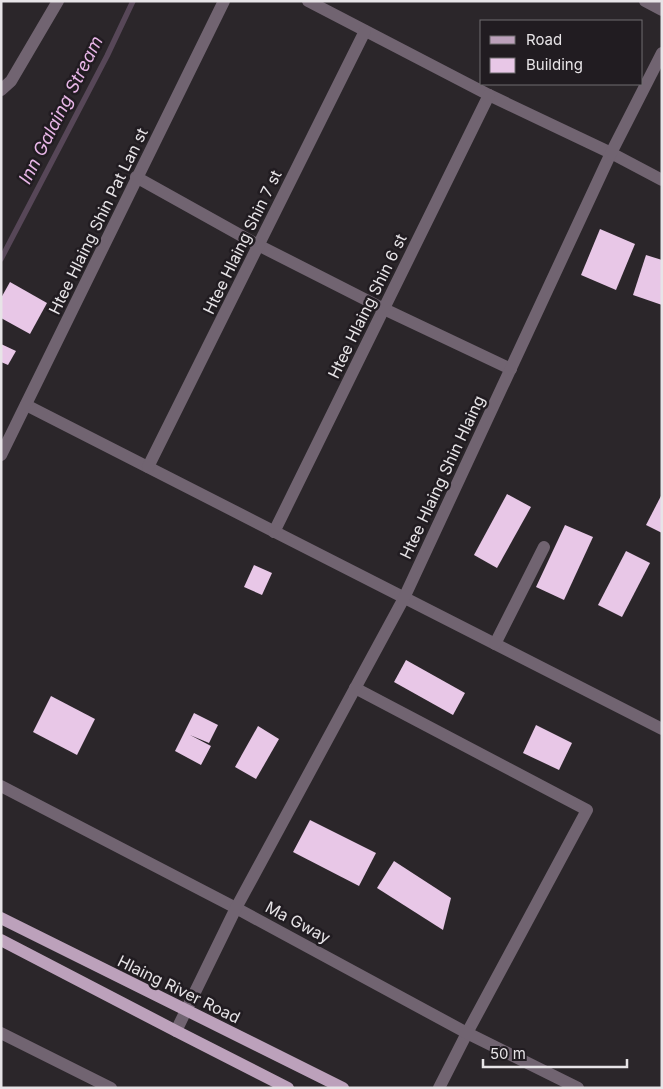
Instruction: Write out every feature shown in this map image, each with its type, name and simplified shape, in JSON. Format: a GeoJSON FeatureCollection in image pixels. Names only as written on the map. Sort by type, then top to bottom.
{"type":"FeatureCollection","features":[{"type":"Feature","properties":{"kind":"main road","name":"Hlaing River Road"},"geometry":{"type":"LineString","coordinates":[[1,918],[343,1088]]}},
{"type":"Feature","properties":{"kind":"main road"},"geometry":{"type":"LineString","coordinates":[[1,940],[288,1088]]}},
{"type":"Feature","properties":{"kind":"street"},"geometry":{"type":"LineString","coordinates":[[1,90],[6,79],[58,1]]}},
{"type":"Feature","properties":{"kind":"street","name":"Htee Hlaing Shin Pat Lan st"},"geometry":{"type":"LineString","coordinates":[[1,455],[224,1]]}},
{"type":"Feature","properties":{"kind":"street"},"geometry":{"type":"LineString","coordinates":[[645,1],[662,10]]}},
{"type":"Feature","properties":{"kind":"street"},"geometry":{"type":"LineString","coordinates":[[313,2],[489,95],[611,153],[662,180]]}},
{"type":"Feature","properties":{"kind":"street","name":"Htee Hlaing Shin 7 st"},"geometry":{"type":"LineString","coordinates":[[148,467],[365,31]]}},
{"type":"Feature","properties":{"kind":"street","name":"Htee Hlaing Shin Hlaing"},"geometry":{"type":"LineString","coordinates":[[176,1031],[236,908],[404,598],[611,153],[662,53]]}},
{"type":"Feature","properties":{"kind":"street","name":"Htee Hlaing Shin 6 st"},"geometry":{"type":"LineString","coordinates":[[274,532],[489,95]]}},
{"type":"Feature","properties":{"kind":"street"},"geometry":{"type":"LineString","coordinates":[[136,177],[258,245],[511,369]]}},
{"type":"Feature","properties":{"kind":"street"},"geometry":{"type":"LineString","coordinates":[[26,405],[662,729]]}},
{"type":"Feature","properties":{"kind":"street"},"geometry":{"type":"LineString","coordinates":[[495,644],[544,547]]}},
{"type":"Feature","properties":{"kind":"street"},"geometry":{"type":"LineString","coordinates":[[355,688],[586,810],[439,1088]]}},
{"type":"Feature","properties":{"kind":"street","name":"Ma Gway"},"geometry":{"type":"LineString","coordinates":[[1,786],[236,908],[467,1033],[578,1088]]}},
{"type":"Feature","properties":{"kind":"street"},"geometry":{"type":"LineString","coordinates":[[1,1033],[111,1088]]}},
{"type":"Feature","properties":{"kind":"building"},"geometry":{"type":"Polygon","coordinates":[[[600,229],[635,244],[616,290],[581,275],[600,229]]]}},
{"type":"Feature","properties":{"kind":"building"},"geometry":{"type":"Polygon","coordinates":[[[646,255],[662,260],[662,305],[633,295],[646,255]]]}},
{"type":"Feature","properties":{"kind":"building"},"geometry":{"type":"Polygon","coordinates":[[[10,282],[47,303],[30,334],[1,318],[1,298],[10,282]]]}},
{"type":"Feature","properties":{"kind":"building"},"geometry":{"type":"Polygon","coordinates":[[[1,344],[16,351],[8,365],[1,362],[1,344]]]}},
{"type":"Feature","properties":{"kind":"building"},"geometry":{"type":"Polygon","coordinates":[[[507,494],[531,507],[497,568],[474,555],[507,494]]]}},
{"type":"Feature","properties":{"kind":"building"},"geometry":{"type":"Polygon","coordinates":[[[662,494],[662,533],[646,525],[662,494]]]}},
{"type":"Feature","properties":{"kind":"building"},"geometry":{"type":"Polygon","coordinates":[[[565,525],[593,537],[564,600],[536,587],[565,525]]]}},
{"type":"Feature","properties":{"kind":"building"},"geometry":{"type":"Polygon","coordinates":[[[626,551],[650,563],[622,617],[598,605],[626,551]]]}},
{"type":"Feature","properties":{"kind":"building"},"geometry":{"type":"Polygon","coordinates":[[[254,565],[272,573],[262,595],[244,587],[254,565]]]}},
{"type":"Feature","properties":{"kind":"building"},"geometry":{"type":"Polygon","coordinates":[[[406,660],[465,693],[453,715],[394,682],[406,660]]]}},
{"type":"Feature","properties":{"kind":"building"},"geometry":{"type":"Polygon","coordinates":[[[51,696],[95,719],[77,755],[33,732],[51,696]]]}},
{"type":"Feature","properties":{"kind":"building"},"geometry":{"type":"Polygon","coordinates":[[[194,713],[218,725],[209,743],[190,735],[211,746],[201,765],[175,751],[194,713]]]}},
{"type":"Feature","properties":{"kind":"building"},"geometry":{"type":"Polygon","coordinates":[[[536,725],[572,743],[559,770],[523,753],[536,725]]]}},
{"type":"Feature","properties":{"kind":"building"},"geometry":{"type":"Polygon","coordinates":[[[258,726],[279,739],[256,779],[235,767],[258,726]]]}},
{"type":"Feature","properties":{"kind":"building"},"geometry":{"type":"Polygon","coordinates":[[[310,820],[376,853],[359,886],[293,852],[310,820]]]}},
{"type":"Feature","properties":{"kind":"building"},"geometry":{"type":"Polygon","coordinates":[[[394,861],[451,898],[443,930],[377,888],[394,861]]]}},
{"type":"Feature","properties":{"kind":"waterway","name":"Inn Galaing Stream"},"geometry":{"type":"LineString","coordinates":[[1,259],[107,56],[133,1]]}}]}
